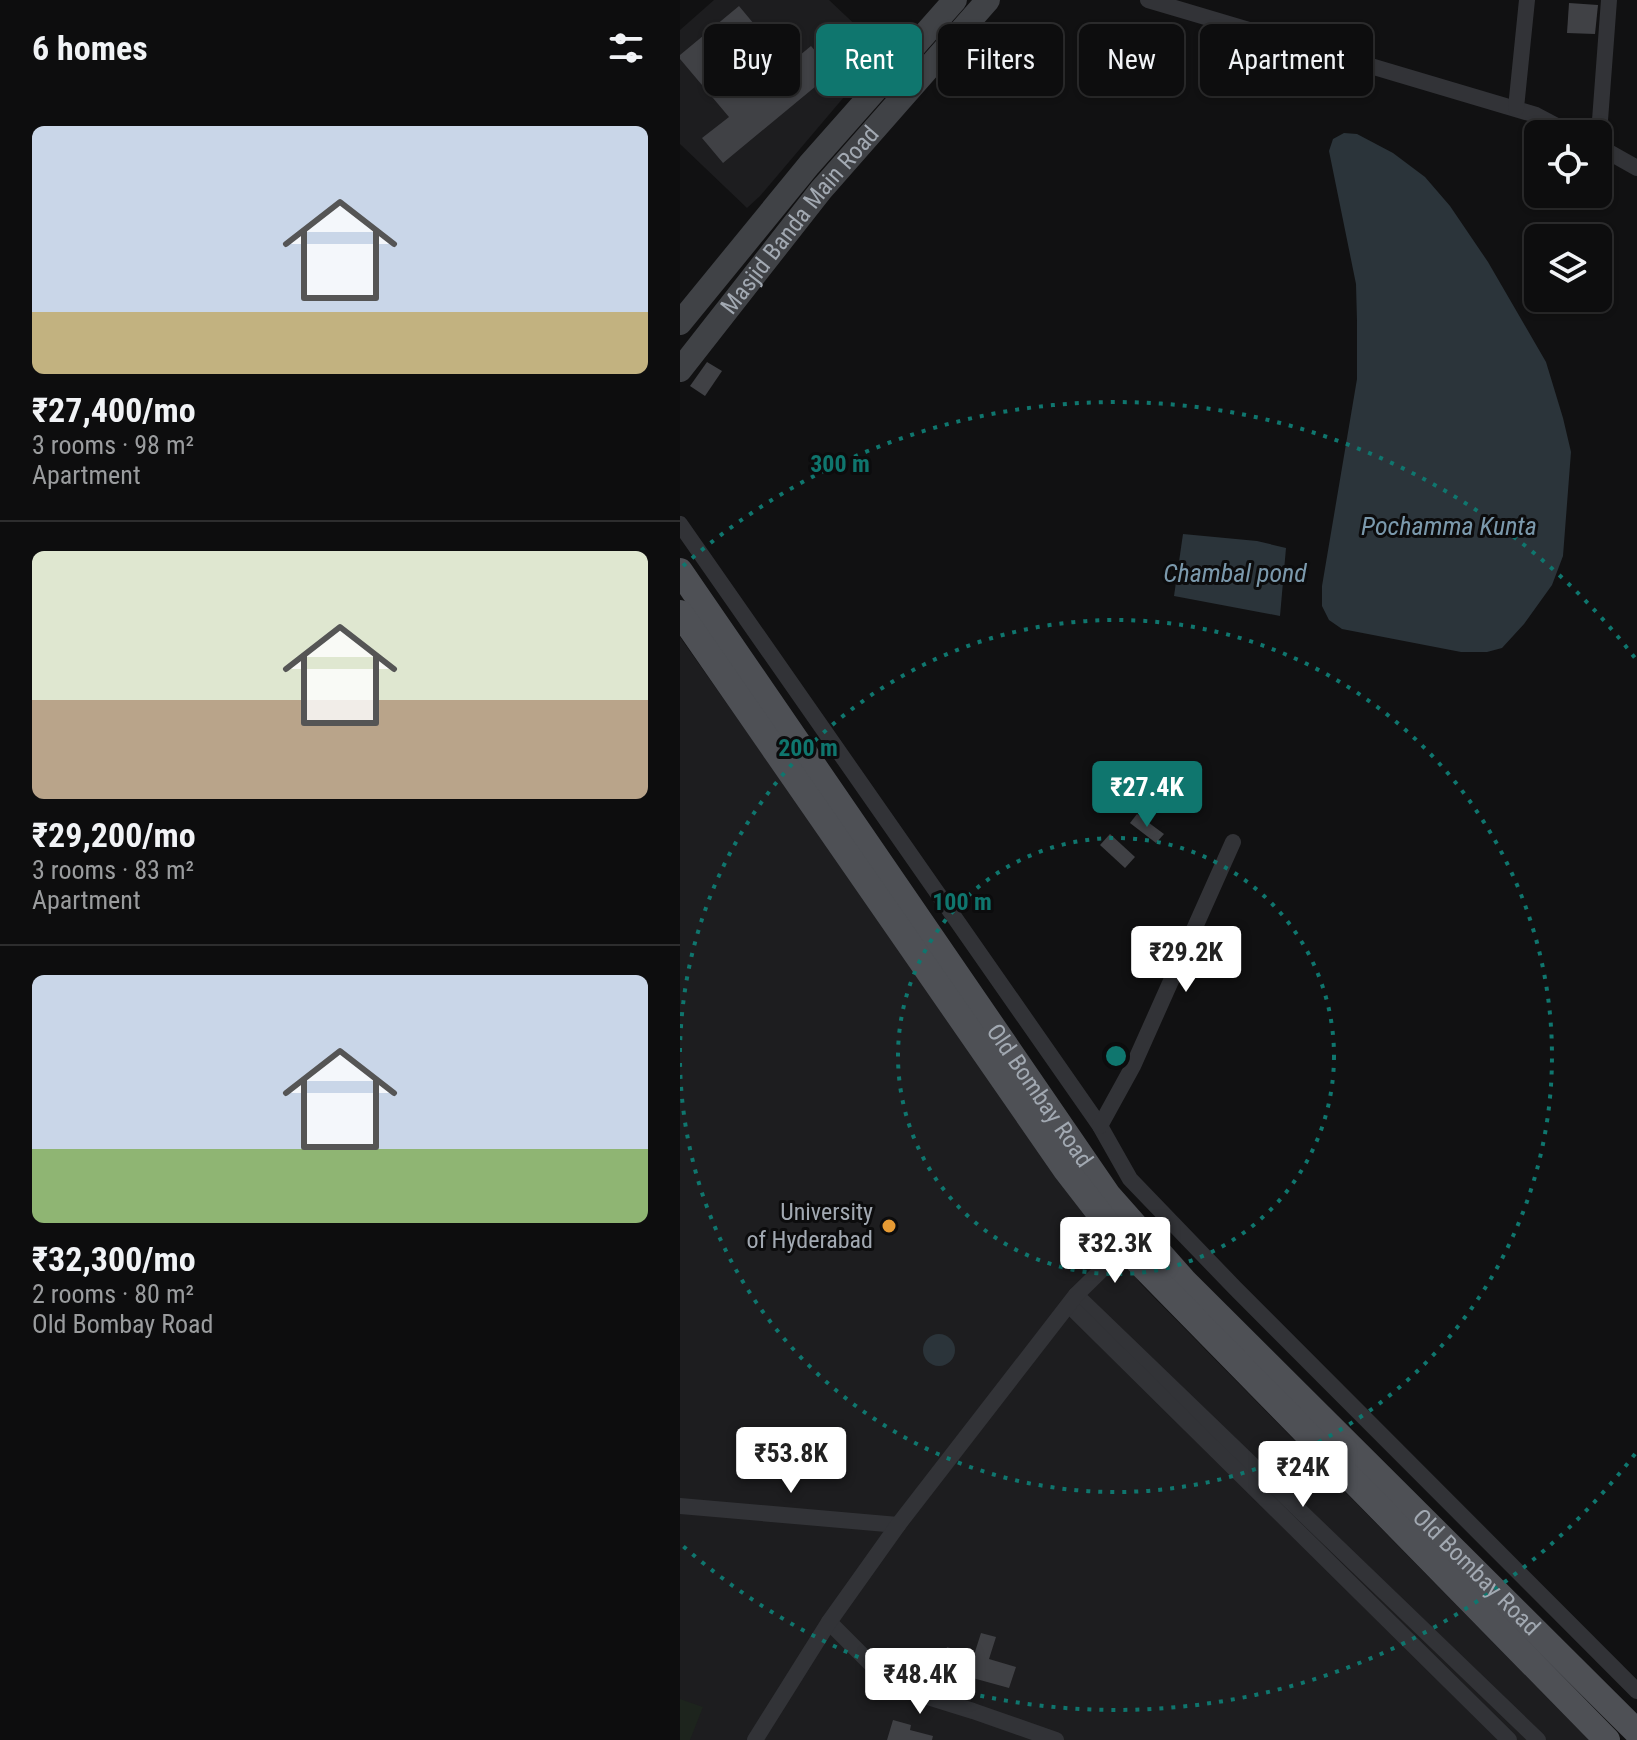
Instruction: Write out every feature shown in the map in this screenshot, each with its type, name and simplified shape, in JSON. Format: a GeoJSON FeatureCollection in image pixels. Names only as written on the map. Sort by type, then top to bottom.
{"type":"FeatureCollection","features":[{"type":"Feature","properties":{"kind":"main road","name":"Masjid Banda Main Road"},"geometry":{"type":"LineString","coordinates":[[680,323],[809,165],[955,0]]}},
{"type":"Feature","properties":{"kind":"main road","name":"Masjid Banda Main Road"},"geometry":{"type":"LineString","coordinates":[[680,370],[821,190],[988,0]]}},
{"type":"Feature","properties":{"kind":"main road","name":"Old Bombay Road"},"geometry":{"type":"LineString","coordinates":[[680,571],[1108,1195],[1185,1282],[1637,1732]]}},
{"type":"Feature","properties":{"kind":"main road","name":"Old Bombay Road"},"geometry":{"type":"LineString","coordinates":[[680,613],[1066,1170],[1125,1247],[1607,1740]]}},
{"type":"Feature","properties":{"kind":"street"},"geometry":{"type":"LineString","coordinates":[[1148,0],[1516,108],[1545,120]]}},
{"type":"Feature","properties":{"kind":"street"},"geometry":{"type":"LineString","coordinates":[[1516,108],[1527,0]]}},
{"type":"Feature","properties":{"kind":"street"},"geometry":{"type":"LineString","coordinates":[[1600,120],[1609,0]]}},
{"type":"Feature","properties":{"kind":"street"},"geometry":{"type":"LineString","coordinates":[[1612,154],[1637,168]]}},
{"type":"Feature","properties":{"kind":"street"},"geometry":{"type":"LineString","coordinates":[[680,524],[1100,1126],[1130,1179],[1637,1691]]}},
{"type":"Feature","properties":{"kind":"street"},"geometry":{"type":"LineString","coordinates":[[1100,1126],[1133,1066],[1233,842]]}},
{"type":"Feature","properties":{"kind":"street"},"geometry":{"type":"LineString","coordinates":[[755,1740],[829,1622],[898,1525],[1073,1300],[1125,1247]]}},
{"type":"Feature","properties":{"kind":"street"},"geometry":{"type":"LineString","coordinates":[[1073,1300],[1509,1740]]}},
{"type":"Feature","properties":{"kind":"street"},"geometry":{"type":"LineString","coordinates":[[1073,1300],[1538,1740]]}},
{"type":"Feature","properties":{"kind":"street"},"geometry":{"type":"LineString","coordinates":[[680,1506],[898,1525]]}},
{"type":"Feature","properties":{"kind":"street"},"geometry":{"type":"LineString","coordinates":[[829,1622],[879,1672],[912,1692],[1056,1740]]}},
{"type":"Feature","properties":{"kind":"shaded area"},"geometry":{"type":"Polygon","coordinates":[[[714,0],[829,0],[854,24],[816,24],[816,96],[845,96],[747,208],[680,144],[680,30],[714,0]]]}},
{"type":"Feature","properties":{"kind":"shaded area","name":"University of Hyderabad"},"geometry":{"type":"Polygon","coordinates":[[[680,637],[1056,1170],[1140,1283],[1589,1740],[680,1740],[680,637]]]}},
{"type":"Feature","properties":{"kind":"shaded area"},"geometry":{"type":"Polygon","coordinates":[[[680,1699],[703,1707],[690,1740],[680,1740],[680,1699]]]}},
{"type":"Feature","properties":{"kind":"water","name":"Pochamma Kunta"},"geometry":{"type":"Polygon","coordinates":[[[1344,133],[1357,134],[1393,153],[1425,177],[1450,206],[1488,262],[1546,362],[1571,452],[1563,556],[1552,585],[1502,648],[1487,652],[1461,652],[1342,629],[1329,620],[1322,606],[1322,586],[1357,379],[1356,284],[1329,151],[1333,139],[1344,133]]]}},
{"type":"Feature","properties":{"kind":"water","name":"Chambal pond"},"geometry":{"type":"Polygon","coordinates":[[[1183,534],[1257,541],[1286,548],[1280,616],[1174,596],[1183,534]]]}},
{"type":"Feature","properties":{"kind":"water"},"geometry":{"type":"Polygon","coordinates":[[[939,1334],[950,1339],[955,1350],[950,1361],[939,1366],[928,1361],[923,1350],[928,1339],[939,1334]]]}},
{"type":"Feature","properties":{"kind":"building"},"geometry":{"type":"Polygon","coordinates":[[[1569,3],[1598,5],[1595,34],[1567,33],[1569,3]]]}},
{"type":"Feature","properties":{"kind":"building"},"geometry":{"type":"Polygon","coordinates":[[[739,6],[754,24],[717,24],[739,6]]]}},
{"type":"Feature","properties":{"kind":"building"},"geometry":{"type":"Polygon","coordinates":[[[704,35],[704,87],[680,59],[680,55],[704,35]]]}},
{"type":"Feature","properties":{"kind":"building"},"geometry":{"type":"Polygon","coordinates":[[[811,46],[816,52],[816,86],[723,163],[702,138],[729,117],[711,96],[800,96],[800,55],[811,46]]]}},
{"type":"Feature","properties":{"kind":"building"},"geometry":{"type":"Polygon","coordinates":[[[707,362],[722,371],[705,396],[690,386],[707,362]]]}},
{"type":"Feature","properties":{"kind":"building"},"geometry":{"type":"Polygon","coordinates":[[[1137,814],[1164,834],[1156,843],[1130,823],[1137,814]]]}},
{"type":"Feature","properties":{"kind":"building"},"geometry":{"type":"Polygon","coordinates":[[[1110,834],[1135,857],[1125,868],[1100,845],[1110,834]]]}},
{"type":"Feature","properties":{"kind":"building"},"geometry":{"type":"Polygon","coordinates":[[[981,1633],[996,1637],[989,1659],[1016,1667],[1009,1688],[940,1669],[947,1647],[974,1655],[981,1633]]]}},
{"type":"Feature","properties":{"kind":"building"},"geometry":{"type":"Polygon","coordinates":[[[893,1720],[911,1725],[910,1730],[933,1736],[932,1740],[887,1740],[893,1720]]]}},
{"type":"Feature","properties":{"kind":"place","name":"University of Hyderabad"},"geometry":{"type":"Point","coordinates":[889,1226]}}]}
